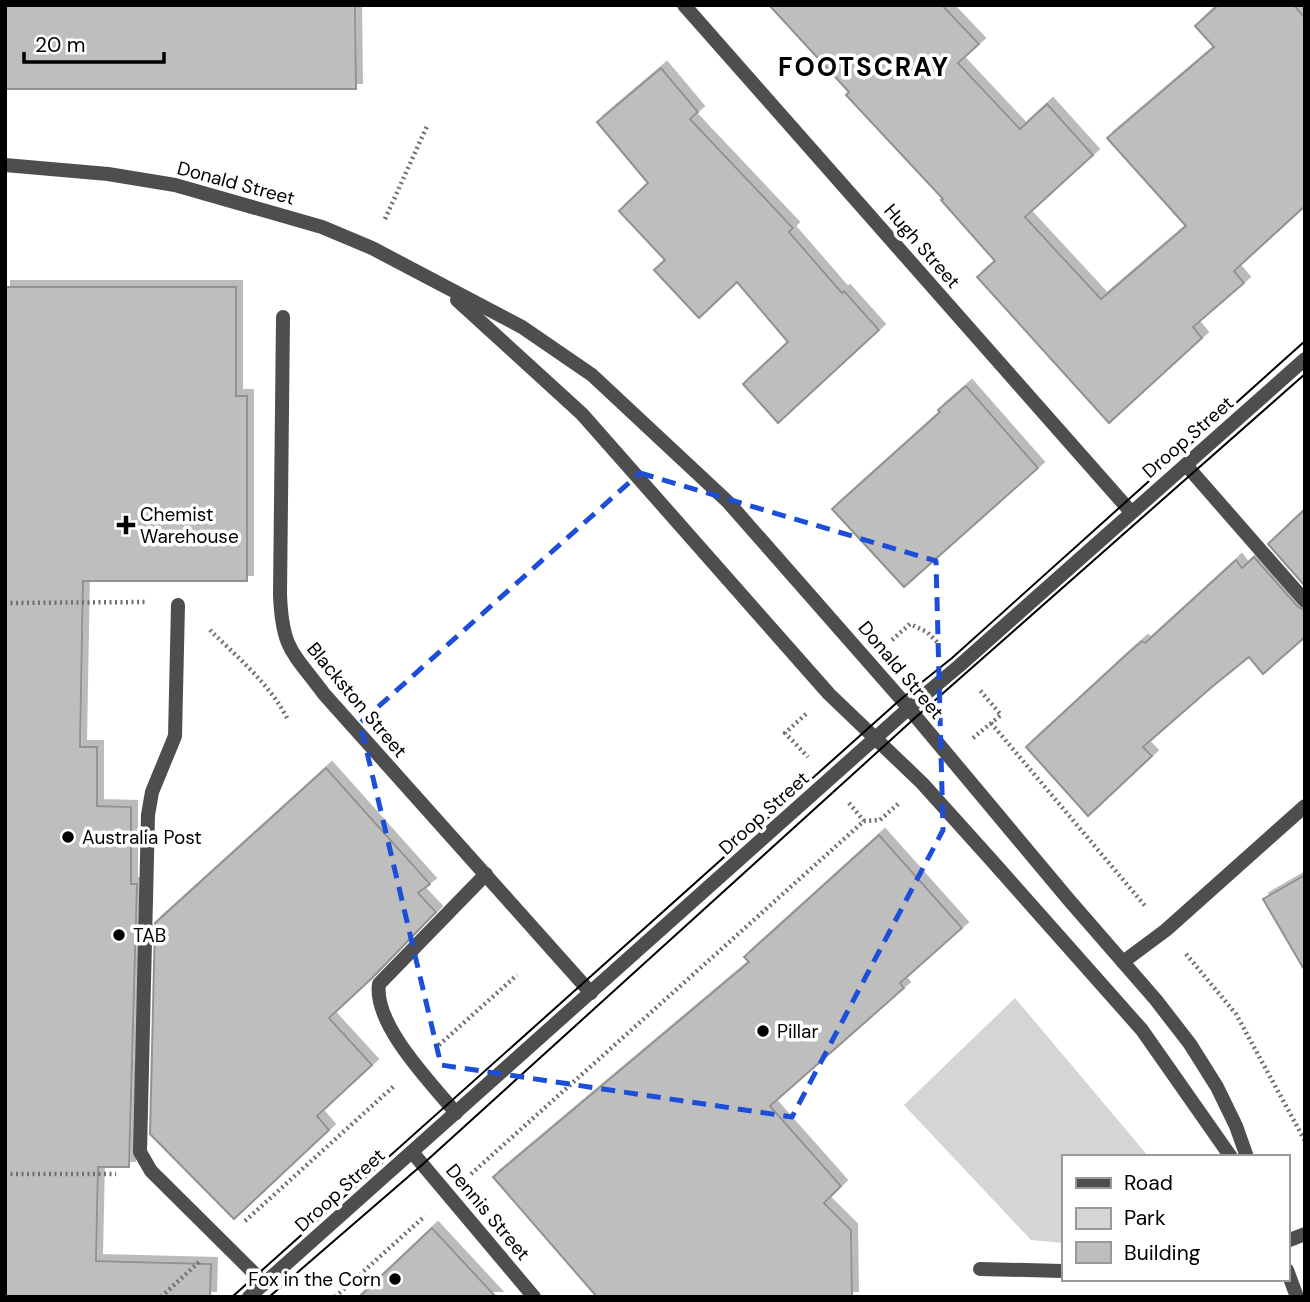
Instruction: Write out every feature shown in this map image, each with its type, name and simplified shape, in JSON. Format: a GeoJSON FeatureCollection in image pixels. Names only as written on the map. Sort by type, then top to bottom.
{"type":"FeatureCollection","features":[{"type":"Feature","properties":{"kind":"street","name":"Hugh Street"},"geometry":{"type":"LineString","coordinates":[[684,5],[1131,512]]}},
{"type":"Feature","properties":{"kind":"street","name":"Donald Street"},"geometry":{"type":"LineString","coordinates":[[5,165],[108,174],[175,185],[323,227],[372,248],[522,327],[581,366],[728,502],[909,708],[1156,1000],[1202,1063],[1231,1116],[1246,1155]]}},
{"type":"Feature","properties":{"kind":"street","name":"Donald Street"},"geometry":{"type":"LineString","coordinates":[[443,287],[582,414],[829,694],[922,783],[1131,1017],[1230,1155]]}},
{"type":"Feature","properties":{"kind":"street","name":"Blackston Street"},"geometry":{"type":"LineString","coordinates":[[283,317],[280,594],[285,641],[324,694],[591,993]]}},
{"type":"Feature","properties":{"kind":"street","name":"Droop Street"},"geometry":{"type":"LineString","coordinates":[[249,1297],[1305,359]]}},
{"type":"Feature","properties":{"kind":"street"},"geometry":{"type":"LineString","coordinates":[[1186,465],[1305,601]]}},
{"type":"Feature","properties":{"kind":"street"},"geometry":{"type":"LineString","coordinates":[[178,605],[175,736],[152,792],[147,841],[141,1152],[151,1171],[264,1283]]}},
{"type":"Feature","properties":{"kind":"street"},"geometry":{"type":"LineString","coordinates":[[1123,962],[1166,930],[1305,806]]}},
{"type":"Feature","properties":{"kind":"street"},"geometry":{"type":"LineString","coordinates":[[456,1113],[400,1044],[377,995],[379,984],[485,874]]}},
{"type":"Feature","properties":{"kind":"street","name":"Dennis Street"},"geometry":{"type":"LineString","coordinates":[[412,1152],[534,1297]]}},
{"type":"Feature","properties":{"kind":"street"},"geometry":{"type":"LineString","coordinates":[[980,1269],[1062,1271]]}},
{"type":"Feature","properties":{"kind":"street"},"geometry":{"type":"LineString","coordinates":[[1289,1275],[1297,1297]]}},
{"type":"Feature","properties":{"kind":"path"},"geometry":{"type":"LineString","coordinates":[[372,248],[428,124]]}},
{"type":"Feature","properties":{"kind":"path"},"geometry":{"type":"LineString","coordinates":[[335,1297],[864,821]]}},
{"type":"Feature","properties":{"kind":"path"},"geometry":{"type":"LineString","coordinates":[[161,1297],[517,975]]}},
{"type":"Feature","properties":{"kind":"path"},"geometry":{"type":"LineString","coordinates":[[5,1174],[135,1174],[151,1171]]}},
{"type":"Feature","properties":{"kind":"highlighted area"},"geometry":{"type":"Polygon","coordinates":[[[640,473],[936,561],[943,830],[792,1117],[441,1065],[360,723],[640,473]]]}},
{"type":"Feature","properties":{"kind":"green space"},"geometry":{"type":"Polygon","coordinates":[[[1015,998],[1147,1155],[1062,1155],[1062,1243],[1031,1240],[904,1105],[1015,998]]]}},
{"type":"Feature","properties":{"kind":"building"},"geometry":{"type":"Polygon","coordinates":[[[5,5],[355,5],[356,89],[5,89],[5,5]]]}},
{"type":"Feature","properties":{"kind":"building"},"geometry":{"type":"Polygon","coordinates":[[[769,5],[942,5],[979,44],[958,63],[1020,129],[1047,104],[1093,155],[1025,217],[1101,299],[1186,226],[1107,138],[1214,47],[1195,26],[1218,5],[1294,5],[1305,18],[1305,206],[1234,271],[1244,283],[1193,327],[1202,338],[1109,423],[977,277],[995,261],[941,200],[943,199],[846,95],[849,92],[769,5]]]}},
{"type":"Feature","properties":{"kind":"building"},"geometry":{"type":"Polygon","coordinates":[[[661,68],[698,112],[690,119],[793,228],[789,232],[842,293],[844,291],[879,330],[778,423],[743,384],[788,342],[737,282],[699,318],[654,270],[665,260],[619,211],[648,183],[597,122],[661,68]]]}},
{"type":"Feature","properties":{"kind":"building"},"geometry":{"type":"Polygon","coordinates":[[[5,287],[236,287],[236,396],[247,396],[247,581],[83,581],[80,747],[97,747],[97,806],[131,807],[131,884],[137,884],[129,1167],[98,1167],[96,1261],[211,1264],[210,1297],[5,1297],[5,287]]]}},
{"type":"Feature","properties":{"kind":"building"},"geometry":{"type":"Polygon","coordinates":[[[966,386],[1038,468],[904,587],[832,509],[966,386]]]}},
{"type":"Feature","properties":{"kind":"building"},"geometry":{"type":"Polygon","coordinates":[[[1305,509],[1305,586],[1268,544],[1305,509]]]}},
{"type":"Feature","properties":{"kind":"building"},"geometry":{"type":"Polygon","coordinates":[[[1254,557],[1298,607],[1305,610],[1305,637],[1263,674],[1249,657],[1213,686],[1143,747],[1152,756],[1088,816],[1026,747],[1127,654],[1142,641],[1145,643],[1236,560],[1242,568],[1254,557]]]}},
{"type":"Feature","properties":{"kind":"building"},"geometry":{"type":"Polygon","coordinates":[[[326,768],[430,884],[418,893],[436,912],[329,1018],[372,1065],[317,1116],[329,1130],[234,1219],[150,1134],[155,923],[326,768]]]}},
{"type":"Feature","properties":{"kind":"building"},"geometry":{"type":"Polygon","coordinates":[[[879,835],[962,928],[900,983],[904,988],[770,1106],[841,1186],[824,1203],[851,1230],[852,1297],[597,1297],[493,1177],[749,962],[744,957],[879,835]]]}},
{"type":"Feature","properties":{"kind":"building"},"geometry":{"type":"Polygon","coordinates":[[[1305,875],[1305,971],[1263,899],[1305,875]]]}},
{"type":"Feature","properties":{"kind":"building"},"geometry":{"type":"Polygon","coordinates":[[[432,1228],[496,1297],[359,1297],[396,1262],[432,1228]]]}},
{"type":"Feature","properties":{"kind":"tram line"},"geometry":{"type":"LineString","coordinates":[[232,1297],[1305,341]]}},
{"type":"Feature","properties":{"kind":"tram line"},"geometry":{"type":"LineString","coordinates":[[269,1297],[423,1164],[916,717],[1305,374]]}},
{"type":"Feature","properties":{"kind":"place","name":"Chemist Warehouse"},"geometry":{"type":"Point","coordinates":[126,525]}},
{"type":"Feature","properties":{"kind":"place","name":"Australia Post"},"geometry":{"type":"Point","coordinates":[68,837]}},
{"type":"Feature","properties":{"kind":"place","name":"TAB"},"geometry":{"type":"Point","coordinates":[119,935]}},
{"type":"Feature","properties":{"kind":"place","name":"Pillar"},"geometry":{"type":"Point","coordinates":[763,1031]}},
{"type":"Feature","properties":{"kind":"place","name":"Fox in the Corn"},"geometry":{"type":"Point","coordinates":[395,1279]}},
{"type":"Feature","properties":{"kind":"district","name":"FOOTSCRAY"},"geometry":{"type":"Point","coordinates":[864,67]}}]}
